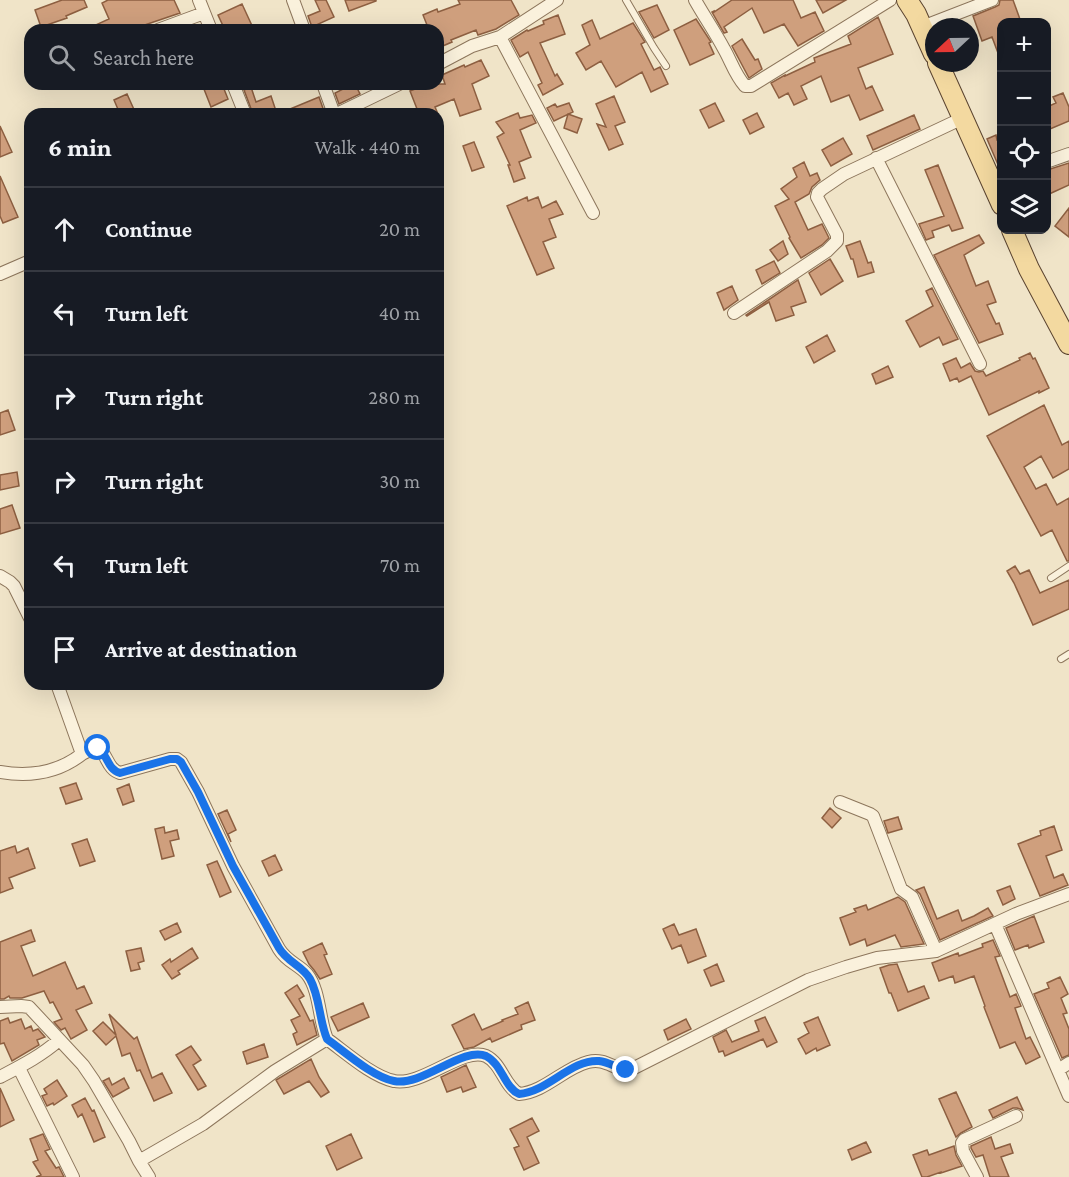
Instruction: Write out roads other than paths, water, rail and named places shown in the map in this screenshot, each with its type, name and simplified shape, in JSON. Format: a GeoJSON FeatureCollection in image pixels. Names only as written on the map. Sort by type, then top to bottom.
{"type":"FeatureCollection","features":[{"type":"Feature","properties":{"kind":"main road"},"geometry":{"type":"LineString","coordinates":[[907,0],[925,34]]}},
{"type":"Feature","properties":{"kind":"main road"},"geometry":{"type":"LineString","coordinates":[[942,72],[963,118],[996,179]]}},
{"type":"Feature","properties":{"kind":"main road"},"geometry":{"type":"LineString","coordinates":[[1014,234],[1029,269],[1069,344]]}},
{"type":"Feature","properties":{"kind":"street"},"geometry":{"type":"LineString","coordinates":[[199,0],[209,24]]}},
{"type":"Feature","properties":{"kind":"street"},"geometry":{"type":"LineString","coordinates":[[293,0],[302,24]]}},
{"type":"Feature","properties":{"kind":"street"},"geometry":{"type":"LineString","coordinates":[[444,61],[472,46],[500,38],[557,0]]}},
{"type":"Feature","properties":{"kind":"street"},"geometry":{"type":"LineString","coordinates":[[694,0],[739,78],[745,86],[751,86],[890,0]]}},
{"type":"Feature","properties":{"kind":"street"},"geometry":{"type":"LineString","coordinates":[[922,27],[992,0]]}},
{"type":"Feature","properties":{"kind":"street"},"geometry":{"type":"LineString","coordinates":[[174,24],[204,13]]}},
{"type":"Feature","properties":{"kind":"street"},"geometry":{"type":"LineString","coordinates":[[500,38],[593,213]]}},
{"type":"Feature","properties":{"kind":"street"},"geometry":{"type":"LineString","coordinates":[[235,90],[242,108]]}},
{"type":"Feature","properties":{"kind":"street"},"geometry":{"type":"LineString","coordinates":[[325,90],[333,108]]}},
{"type":"Feature","properties":{"kind":"street"},"geometry":{"type":"LineString","coordinates":[[348,108],[386,90]]}},
{"type":"Feature","properties":{"kind":"street"},"geometry":{"type":"LineString","coordinates":[[734,313],[838,239],[817,197],[822,189],[844,174],[963,118]]}},
{"type":"Feature","properties":{"kind":"street"},"geometry":{"type":"LineString","coordinates":[[1051,161],[1069,154]]}},
{"type":"Feature","properties":{"kind":"street"},"geometry":{"type":"LineString","coordinates":[[876,158],[980,364]]}},
{"type":"Feature","properties":{"kind":"street"},"geometry":{"type":"LineString","coordinates":[[0,274],[24,264]]}},
{"type":"Feature","properties":{"kind":"street"},"geometry":{"type":"LineString","coordinates":[[0,576],[14,586],[24,606]]}},
{"type":"Feature","properties":{"kind":"street"},"geometry":{"type":"LineString","coordinates":[[59,690],[82,754]]}},
{"type":"Feature","properties":{"kind":"street"},"geometry":{"type":"LineString","coordinates":[[0,772],[41,773],[70,763],[82,754],[98,748],[114,771],[120,773],[170,759],[177,759],[181,762],[233,866],[283,955],[307,974],[311,981],[327,1039],[373,1072],[393,1081],[405,1082],[478,1054],[495,1063],[519,1094],[545,1085],[588,1062],[607,1062],[626,1070],[634,1068],[801,984],[877,958],[936,951],[1040,904],[1069,894]]}},
{"type":"Feature","properties":{"kind":"street"},"geometry":{"type":"LineString","coordinates":[[840,802],[873,816],[901,889],[912,897],[936,951]]}},
{"type":"Feature","properties":{"kind":"street"},"geometry":{"type":"LineString","coordinates":[[995,924],[1069,1096]]}},
{"type":"Feature","properties":{"kind":"street"},"geometry":{"type":"LineString","coordinates":[[0,1006],[29,1007],[73,1053],[94,1081],[149,1177]]}},
{"type":"Feature","properties":{"kind":"street"},"geometry":{"type":"LineString","coordinates":[[139,1161],[203,1124],[275,1071],[327,1039]]}},
{"type":"Feature","properties":{"kind":"street"},"geometry":{"type":"LineString","coordinates":[[0,1077],[46,1052],[59,1040]]}},
{"type":"Feature","properties":{"kind":"street"},"geometry":{"type":"LineString","coordinates":[[1058,1070],[1069,1063]]}},
{"type":"Feature","properties":{"kind":"street"},"geometry":{"type":"LineString","coordinates":[[19,1068],[73,1177]]}},
{"type":"Feature","properties":{"kind":"street"},"geometry":{"type":"LineString","coordinates":[[977,1177],[963,1151],[962,1143],[1016,1116]]}},
{"type":"Feature","properties":{"kind":"lane"},"geometry":{"type":"LineString","coordinates":[[626,0],[666,66]]}},
{"type":"Feature","properties":{"kind":"lane"},"geometry":{"type":"LineString","coordinates":[[1051,578],[1069,566]]}},
{"type":"Feature","properties":{"kind":"lane"},"geometry":{"type":"LineString","coordinates":[[1061,658],[1069,654]]}}]}
